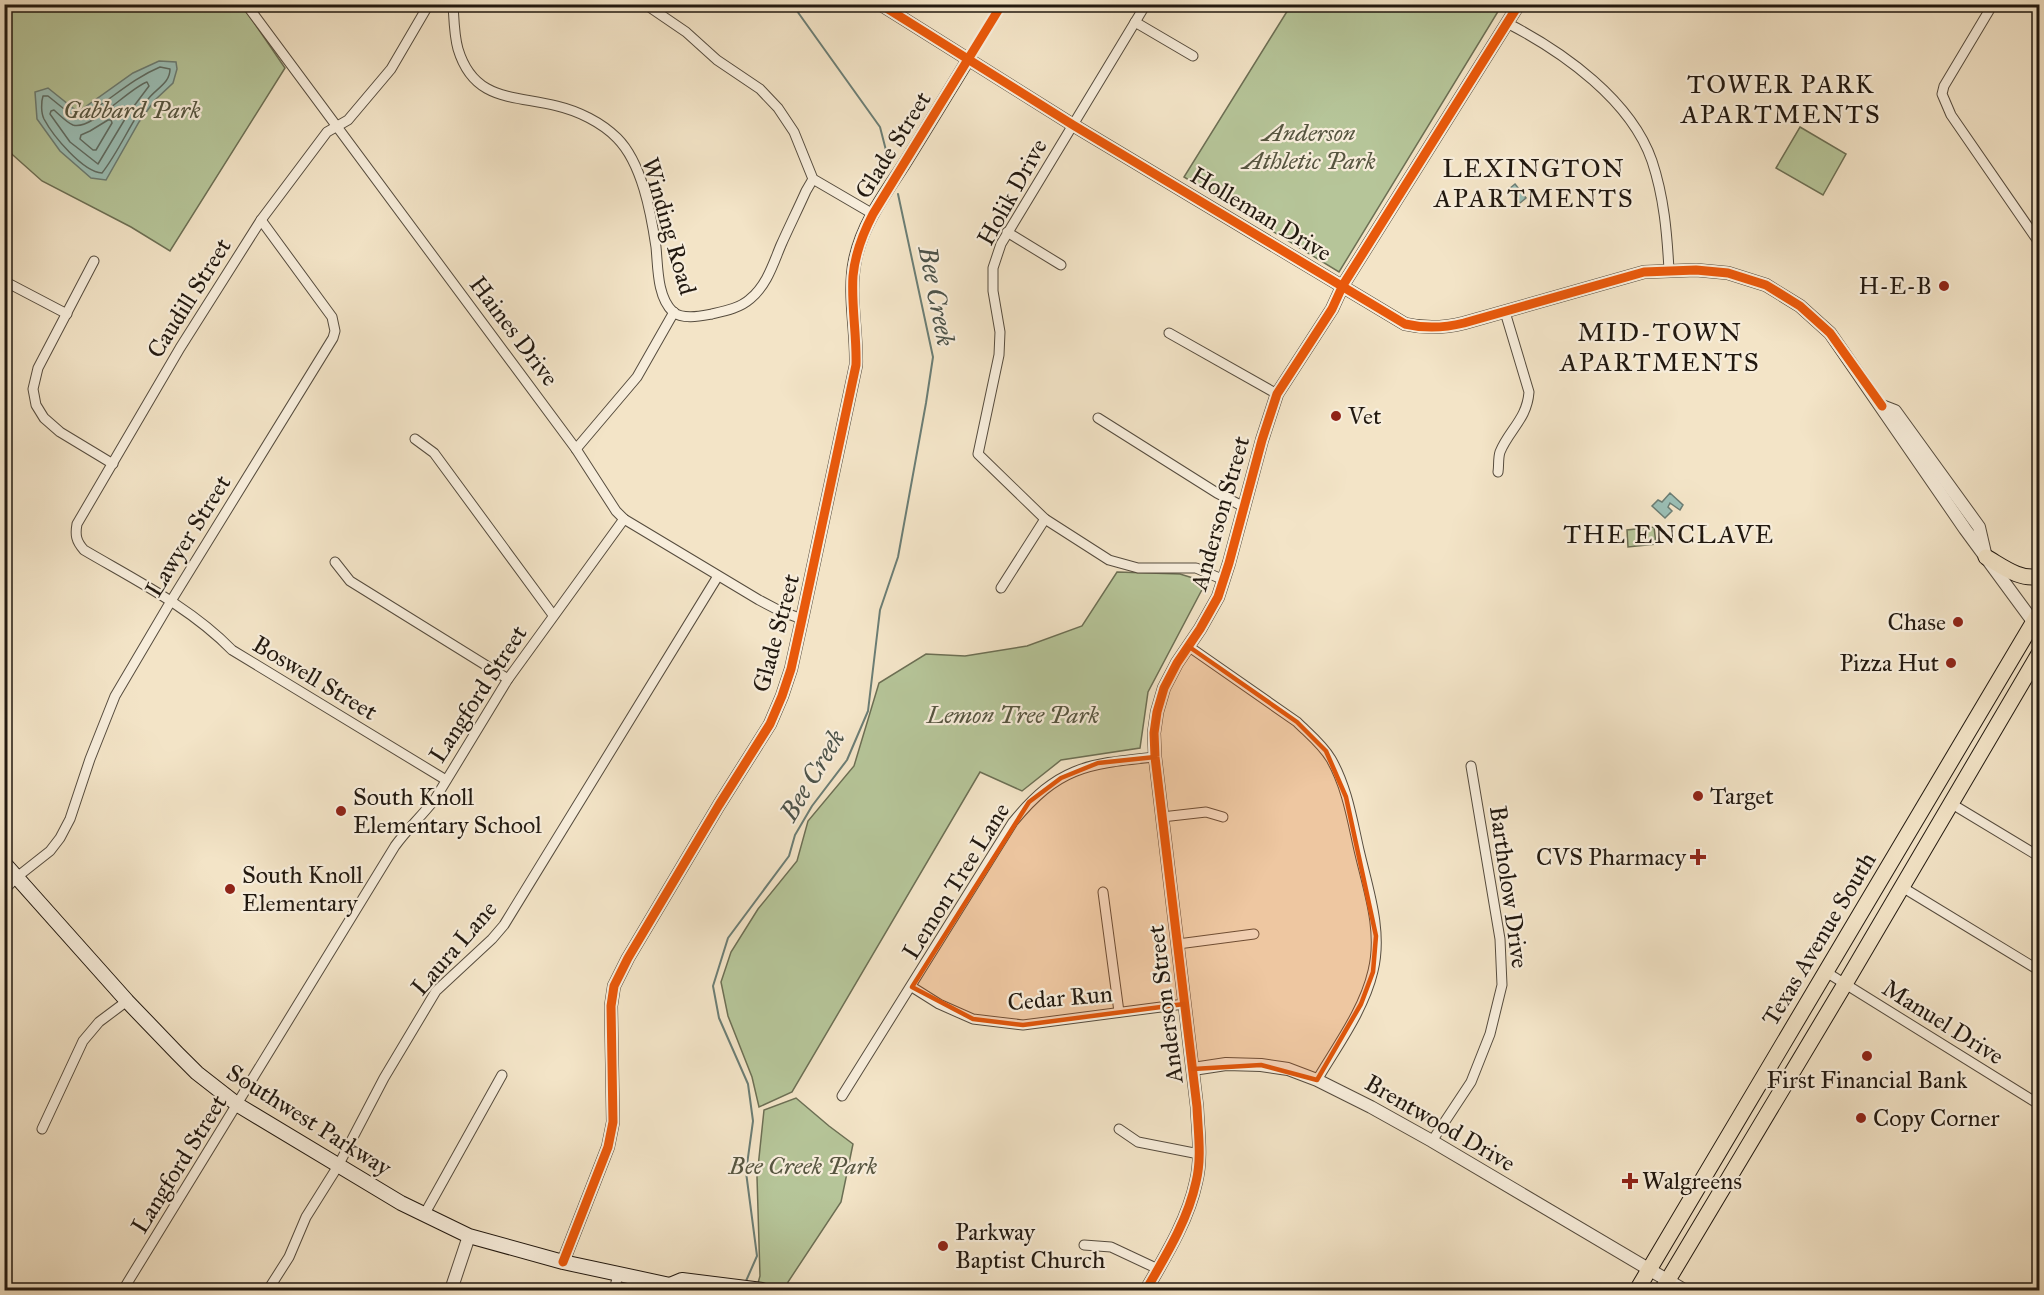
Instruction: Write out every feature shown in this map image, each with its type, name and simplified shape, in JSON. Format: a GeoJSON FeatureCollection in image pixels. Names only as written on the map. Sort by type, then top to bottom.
{"type":"FeatureCollection","features":[{"type":"Feature","properties":{"kind":"main road"},"geometry":{"type":"LineString","coordinates":[[1986,557],[2017,574],[2033,578],[2040,576]]}},
{"type":"Feature","properties":{"kind":"main road","name":"Texas Avenue South"},"geometry":{"type":"LineString","coordinates":[[1637,1290],[2037,622]]}},
{"type":"Feature","properties":{"kind":"main road","name":"Texas Avenue South"},"geometry":{"type":"LineString","coordinates":[[1665,1286],[2040,652]]}},
{"type":"Feature","properties":{"kind":"main road","name":"Southwest Parkway"},"geometry":{"type":"LineString","coordinates":[[4,863],[127,1000],[198,1073],[238,1105],[424,1215],[469,1236],[563,1262],[674,1288],[682,1280],[762,1290]]}},
{"type":"Feature","properties":{"kind":"street","name":"Haines Drive"},"geometry":{"type":"LineString","coordinates":[[246,4],[576,448],[616,511],[624,519],[718,576],[780,611],[802,619]]}},
{"type":"Feature","properties":{"kind":"street","name":"Caudill Street"},"geometry":{"type":"LineString","coordinates":[[171,601],[84,550],[78,544],[75,536],[77,524],[180,348],[261,220],[327,132],[348,120],[391,69],[429,4]]}},
{"type":"Feature","properties":{"kind":"street","name":"Winding Road"},"geometry":{"type":"LineString","coordinates":[[453,4],[454,26],[460,55],[469,72],[485,89],[508,98],[562,107],[593,120],[617,138],[633,160],[638,170],[650,218],[660,283],[668,305],[674,312]]}},
{"type":"Feature","properties":{"kind":"street"},"geometry":{"type":"LineString","coordinates":[[645,4],[686,32],[717,60],[760,89],[794,132],[813,178],[873,214]]}},
{"type":"Feature","properties":{"kind":"street","name":"Holleman Drive"},"geometry":{"type":"LineString","coordinates":[[880,4],[1073,125],[1344,285],[1405,324],[1422,328],[1445,328],[1644,272],[1696,270],[1728,273],[1766,285],[1800,306],[1830,333],[1948,504],[2037,622]]}},
{"type":"Feature","properties":{"kind":"street","name":"Glade Street"},"geometry":{"type":"LineString","coordinates":[[563,1262],[608,1147],[613,1122],[611,1006],[615,986],[628,958],[770,724],[791,669],[856,365],[857,340],[853,289],[855,260],[866,228],[1002,4]]}},
{"type":"Feature","properties":{"kind":"street","name":"Holik Drive"},"geometry":{"type":"LineString","coordinates":[[1146,4],[1007,232],[993,268],[993,291],[1000,332],[999,355],[978,454],[1045,519],[1099,554],[1120,564],[1138,568],[1196,568],[1224,580]]}},
{"type":"Feature","properties":{"kind":"street","name":"Anderson Street"},"geometry":{"type":"LineString","coordinates":[[1146,1290],[1190,1202],[1197,1180],[1199,1154],[1193,1069],[1155,757],[1154,733],[1157,712],[1164,688],[1210,611],[1224,580],[1262,440],[1277,394],[1509,24],[1519,4]]}},
{"type":"Feature","properties":{"kind":"street"},"geometry":{"type":"LineString","coordinates":[[1993,4],[1944,86],[1942,94],[1951,115],[2040,244]]}},
{"type":"Feature","properties":{"kind":"street"},"geometry":{"type":"LineString","coordinates":[[1135,22],[1192,56]]}},
{"type":"Feature","properties":{"kind":"street"},"geometry":{"type":"LineString","coordinates":[[1509,24],[1547,46],[1578,68],[1608,95],[1643,141],[1652,160],[1662,196],[1667,228],[1669,270]]}},
{"type":"Feature","properties":{"kind":"street"},"geometry":{"type":"LineString","coordinates":[[576,448],[637,377],[674,312],[681,316],[712,314],[739,307],[759,290],[769,274],[813,178]]}},
{"type":"Feature","properties":{"kind":"street","name":"Lawyer Street"},"geometry":{"type":"LineString","coordinates":[[4,890],[50,851],[60,838],[70,819],[90,759],[115,696],[330,344],[335,331],[332,317],[261,220]]}},
{"type":"Feature","properties":{"kind":"street"},"geometry":{"type":"LineString","coordinates":[[1007,232],[1061,265]]}},
{"type":"Feature","properties":{"kind":"street"},"geometry":{"type":"LineString","coordinates":[[94,261],[35,376],[33,389],[36,405],[44,418],[60,432],[113,464]]}},
{"type":"Feature","properties":{"kind":"street"},"geometry":{"type":"LineString","coordinates":[[4,281],[67,314]]}},
{"type":"Feature","properties":{"kind":"street"},"geometry":{"type":"LineString","coordinates":[[1498,472],[1500,453],[1525,412],[1529,392],[1505,312]]}},
{"type":"Feature","properties":{"kind":"street"},"geometry":{"type":"LineString","coordinates":[[1169,333],[1277,394]]}},
{"type":"Feature","properties":{"kind":"street","name":"Holleman Drive"},"geometry":{"type":"LineString","coordinates":[[1882,406],[1895,411],[1979,526],[1986,557]]}},
{"type":"Feature","properties":{"kind":"street"},"geometry":{"type":"LineString","coordinates":[[1098,418],[1217,493],[1244,507]]}},
{"type":"Feature","properties":{"kind":"street"},"geometry":{"type":"LineString","coordinates":[[1900,436],[1911,441],[1923,455],[1930,459],[1937,476],[1947,490],[1948,504],[1959,507],[1972,525],[1979,526]]}},
{"type":"Feature","properties":{"kind":"street"},"geometry":{"type":"LineString","coordinates":[[415,439],[434,453],[553,615]]}},
{"type":"Feature","properties":{"kind":"street","name":"Langford Street"},"geometry":{"type":"LineString","coordinates":[[123,1290],[395,846],[406,830],[423,815],[435,799],[508,678],[624,519]]}},
{"type":"Feature","properties":{"kind":"street"},"geometry":{"type":"LineString","coordinates":[[1001,588],[1045,519]]}},
{"type":"Feature","properties":{"kind":"street"},"geometry":{"type":"LineString","coordinates":[[335,562],[350,581],[508,678]]}},
{"type":"Feature","properties":{"kind":"street","name":"Laura Lane"},"geometry":{"type":"LineString","coordinates":[[268,1290],[288,1257],[306,1217],[338,1166],[384,1078],[436,991],[504,925],[718,576]]}},
{"type":"Feature","properties":{"kind":"street","name":"Boswell Street"},"geometry":{"type":"LineString","coordinates":[[171,601],[211,629],[232,650],[446,780]]}},
{"type":"Feature","properties":{"kind":"street"},"geometry":{"type":"LineString","coordinates":[[1188,646],[1297,722],[1313,737],[1340,776],[1374,914],[1376,956],[1373,972],[1361,1004],[1317,1080]]}},
{"type":"Feature","properties":{"kind":"street","name":"Lemon Tree Lane"},"geometry":{"type":"LineString","coordinates":[[842,1096],[1013,822],[1029,802],[1043,790],[1076,770],[1098,763],[1155,757]]}},
{"type":"Feature","properties":{"kind":"street","name":"Bartholow Drive"},"geometry":{"type":"LineString","coordinates":[[1432,1141],[1471,1082],[1490,1034],[1502,985],[1500,939],[1472,766]]}},
{"type":"Feature","properties":{"kind":"street"},"geometry":{"type":"LineString","coordinates":[[1952,804],[2040,857]]}},
{"type":"Feature","properties":{"kind":"street"},"geometry":{"type":"LineString","coordinates":[[1162,817],[1206,812],[1223,817]]}},
{"type":"Feature","properties":{"kind":"street"},"geometry":{"type":"LineString","coordinates":[[1902,888],[2040,971]]}},
{"type":"Feature","properties":{"kind":"street"},"geometry":{"type":"LineString","coordinates":[[1103,892],[1119,1012]]}},
{"type":"Feature","properties":{"kind":"street"},"geometry":{"type":"LineString","coordinates":[[1178,944],[1254,934]]}},
{"type":"Feature","properties":{"kind":"street","name":"Manuel Drive"},"geometry":{"type":"LineString","coordinates":[[1826,972],[2040,1105]]}},
{"type":"Feature","properties":{"kind":"street","name":"Cedar Run"},"geometry":{"type":"LineString","coordinates":[[912,987],[939,1004],[966,1016],[985,1022],[1005,1024],[1040,1025],[1184,1004]]}},
{"type":"Feature","properties":{"kind":"street"},"geometry":{"type":"LineString","coordinates":[[42,1129],[83,1041],[99,1022],[127,1000]]}},
{"type":"Feature","properties":{"kind":"street","name":"Brentwood Drive"},"geometry":{"type":"LineString","coordinates":[[1193,1069],[1226,1064],[1261,1065],[1288,1069],[1317,1080],[1432,1141],[1650,1269],[1665,1286],[1684,1290]]}},
{"type":"Feature","properties":{"kind":"street"},"geometry":{"type":"LineString","coordinates":[[424,1215],[502,1075]]}},
{"type":"Feature","properties":{"kind":"street"},"geometry":{"type":"LineString","coordinates":[[1119,1129],[1137,1142],[1199,1154]]}},
{"type":"Feature","properties":{"kind":"street"},"geometry":{"type":"LineString","coordinates":[[451,1290],[469,1236]]}},
{"type":"Feature","properties":{"kind":"street"},"geometry":{"type":"LineString","coordinates":[[1084,1245],[1111,1247],[1158,1269]]}},
{"type":"Feature","properties":{"kind":"street"},"geometry":{"type":"LineString","coordinates":[[614,1290],[618,1275]]}},
{"type":"Feature","properties":{"kind":"highlighted area"},"geometry":{"type":"Polygon","coordinates":[[[1188,646],[1297,722],[1326,751],[1346,797],[1376,936],[1373,972],[1361,1004],[1317,1080],[1261,1065],[1193,1069],[1184,1004],[1023,1025],[973,1019],[912,987],[1029,802],[1061,778],[1098,763],[1155,757],[1154,733],[1164,688],[1188,646]]]}},
{"type":"Feature","properties":{"kind":"green space","name":"Gabbard Park"},"geometry":{"type":"Polygon","coordinates":[[[5,5],[242,5],[285,68],[170,251],[131,227],[42,181],[5,148],[5,5]]]}},
{"type":"Feature","properties":{"kind":"green space","name":"Anderson Athletic Park"},"geometry":{"type":"Polygon","coordinates":[[[1291,5],[1502,5],[1339,272],[1184,177],[1291,5]]]}},
{"type":"Feature","properties":{"kind":"green space"},"geometry":{"type":"Polygon","coordinates":[[[1800,127],[1846,154],[1823,195],[1776,168],[1800,127]]]}},
{"type":"Feature","properties":{"kind":"green space"},"geometry":{"type":"Polygon","coordinates":[[[1654,527],[1656,544],[1628,547],[1627,530],[1654,527]]]}},
{"type":"Feature","properties":{"kind":"green space","name":"Lemon Tree Park"},"geometry":{"type":"Polygon","coordinates":[[[1117,572],[1180,574],[1206,582],[1148,692],[1140,748],[1061,760],[1022,791],[980,772],[792,1092],[759,1107],[752,1077],[728,1016],[721,982],[731,952],[758,909],[797,861],[808,821],[854,766],[879,683],[926,654],[965,656],[1027,646],[1082,626],[1117,572]]]}},
{"type":"Feature","properties":{"kind":"green space","name":"Bee Creek Park"},"geometry":{"type":"Polygon","coordinates":[[[796,1098],[853,1144],[841,1202],[788,1282],[786,1290],[756,1290],[760,1276],[757,1177],[764,1110],[796,1098]]]}},
{"type":"Feature","properties":{"kind":"water"},"geometry":{"type":"Polygon","coordinates":[[[159,61],[176,62],[177,69],[173,83],[155,100],[139,122],[106,180],[91,178],[60,151],[37,119],[35,92],[48,88],[78,112],[133,73],[159,61]]]}},
{"type":"Feature","properties":{"kind":"water"},"geometry":{"type":"Polygon","coordinates":[[[1515,184],[1526,198],[1520,203],[1509,189],[1515,184]]]}},
{"type":"Feature","properties":{"kind":"water"},"geometry":{"type":"Polygon","coordinates":[[[1670,493],[1683,505],[1680,510],[1670,503],[1668,507],[1672,511],[1665,518],[1652,506],[1658,500],[1662,502],[1670,493]]]}},
{"type":"Feature","properties":{"kind":"waterway","name":"Bee Creek"},"geometry":{"type":"LineString","coordinates":[[792,4],[880,127],[889,162]]}},
{"type":"Feature","properties":{"kind":"waterway","name":"Bee Creek"},"geometry":{"type":"LineString","coordinates":[[746,1281],[757,1256],[746,1172],[753,1121],[748,1084],[719,1018],[713,986],[728,938],[789,856],[795,835],[812,806],[847,760],[868,711],[880,610],[898,557],[933,357],[898,194]]}},
{"type":"Feature","properties":{"kind":"cycle path"},"geometry":{"type":"LineString","coordinates":[[880,4],[1073,125],[1405,324],[1428,327],[1457,325],[1644,272],[1696,270],[1728,273],[1766,285],[1800,306],[1830,333],[1882,406]]}},
{"type":"Feature","properties":{"kind":"cycle path"},"geometry":{"type":"LineString","coordinates":[[563,1262],[608,1147],[613,1122],[611,1006],[614,986],[628,958],[719,805],[770,724],[791,669],[856,365],[853,287],[854,268],[860,244],[873,214],[1002,4]]}},
{"type":"Feature","properties":{"kind":"cycle path"},"geometry":{"type":"LineString","coordinates":[[1146,1290],[1175,1238],[1187,1210],[1198,1173],[1199,1154],[1197,1107],[1155,757],[1154,733],[1157,712],[1164,688],[1177,663],[1218,597],[1277,394],[1332,309],[1343,285],[1519,4]]}},
{"type":"Feature","properties":{"kind":"place","name":"H-E-B"},"geometry":{"type":"Point","coordinates":[1944,286]}},
{"type":"Feature","properties":{"kind":"place","name":"Vet"},"geometry":{"type":"Point","coordinates":[1336,416]}},
{"type":"Feature","properties":{"kind":"place","name":"Chase"},"geometry":{"type":"Point","coordinates":[1958,622]}},
{"type":"Feature","properties":{"kind":"place","name":"Pizza Hut"},"geometry":{"type":"Point","coordinates":[1951,663]}},
{"type":"Feature","properties":{"kind":"place","name":"Target"},"geometry":{"type":"Point","coordinates":[1698,796]}},
{"type":"Feature","properties":{"kind":"place","name":"South Knoll Elementary School"},"geometry":{"type":"Point","coordinates":[341,811]}},
{"type":"Feature","properties":{"kind":"place","name":"CVS Pharmacy"},"geometry":{"type":"Point","coordinates":[1698,857]}},
{"type":"Feature","properties":{"kind":"place","name":"South Knoll Elementary"},"geometry":{"type":"Point","coordinates":[230,889]}},
{"type":"Feature","properties":{"kind":"place","name":"First Financial Bank"},"geometry":{"type":"Point","coordinates":[1867,1056]}},
{"type":"Feature","properties":{"kind":"place","name":"Copy Corner"},"geometry":{"type":"Point","coordinates":[1861,1118]}},
{"type":"Feature","properties":{"kind":"place","name":"Walgreens"},"geometry":{"type":"Point","coordinates":[1630,1181]}},
{"type":"Feature","properties":{"kind":"place","name":"Parkway Baptist Church"},"geometry":{"type":"Point","coordinates":[943,1246]}},
{"type":"Feature","properties":{"kind":"district","name":"TOWER PARK APARTMENTS"},"geometry":{"type":"Point","coordinates":[1781,99]}},
{"type":"Feature","properties":{"kind":"district","name":"LEXINGTON APARTMENTS"},"geometry":{"type":"Point","coordinates":[1534,182]}},
{"type":"Feature","properties":{"kind":"district","name":"MID-TOWN APARTMENTS"},"geometry":{"type":"Point","coordinates":[1660,347]}},
{"type":"Feature","properties":{"kind":"district","name":"THE ENCLAVE"},"geometry":{"type":"Point","coordinates":[1669,534]}}]}
